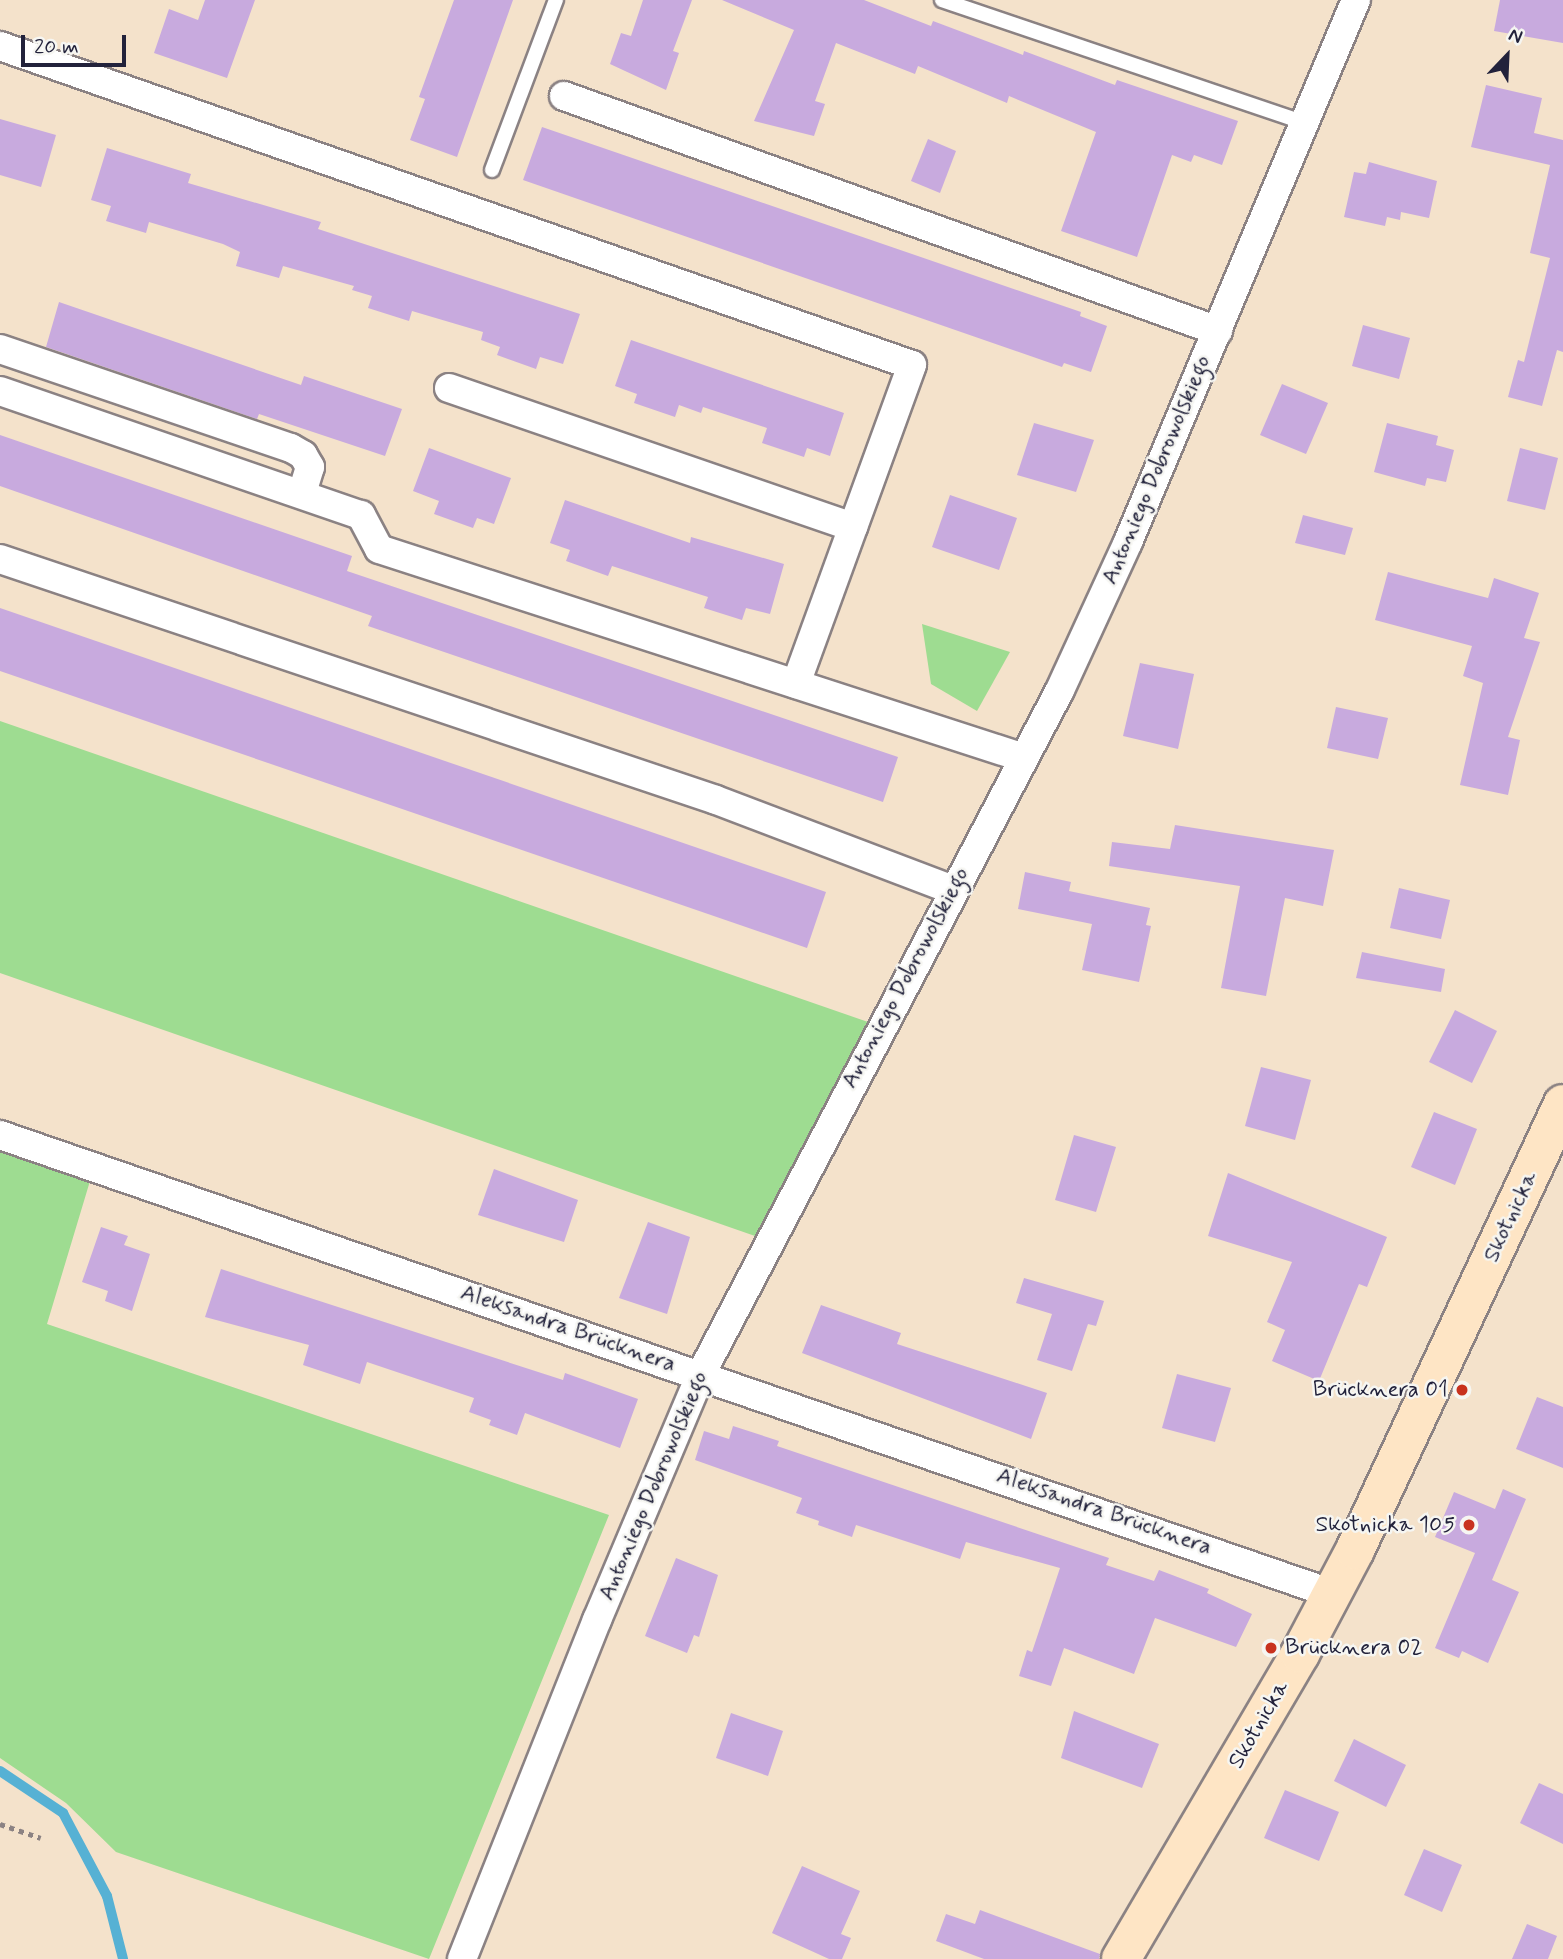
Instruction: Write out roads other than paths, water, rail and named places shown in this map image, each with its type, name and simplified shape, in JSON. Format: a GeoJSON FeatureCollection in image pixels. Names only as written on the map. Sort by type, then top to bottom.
{"type":"FeatureCollection","features":[{"type":"Feature","properties":{"kind":"street","name":"Antoniego Dobrowolskiego"},"geometry":{"type":"LineString","coordinates":[[462,1959],[597,1620],[701,1374],[1083,641],[1218,331],[1356,0]]}},
{"type":"Feature","properties":{"kind":"street"},"geometry":{"type":"LineString","coordinates":[[0,46],[912,365],[796,684]]}},
{"type":"Feature","properties":{"kind":"street"},"geometry":{"type":"LineString","coordinates":[[564,96],[1218,331]]}},
{"type":"Feature","properties":{"kind":"street"},"geometry":{"type":"LineString","coordinates":[[0,349],[291,448],[303,455],[310,467],[302,494]]}},
{"type":"Feature","properties":{"kind":"street"},"geometry":{"type":"LineString","coordinates":[[449,388],[853,527]]}},
{"type":"Feature","properties":{"kind":"street"},"geometry":{"type":"LineString","coordinates":[[0,391],[360,515],[379,549],[1021,757]]}},
{"type":"Feature","properties":{"kind":"street"},"geometry":{"type":"LineString","coordinates":[[0,559],[716,800],[953,890]]}},
{"type":"Feature","properties":{"kind":"street","name":"Skotnicka"},"geometry":{"type":"LineString","coordinates":[[1121,1959],[1333,1594],[1563,1104]]}},
{"type":"Feature","properties":{"kind":"street","name":"Aleksandra Brücknera"},"geometry":{"type":"LineString","coordinates":[[0,1135],[701,1374],[1333,1594]]}},
{"type":"Feature","properties":{"kind":"lane"},"geometry":{"type":"LineString","coordinates":[[492,170],[556,0]]}},
{"type":"Feature","properties":{"kind":"lane"},"geometry":{"type":"LineString","coordinates":[[942,0],[1306,123]]}},
{"type":"Feature","properties":{"kind":"waterway"},"geometry":{"type":"LineString","coordinates":[[0,1771],[63,1813],[107,1896],[123,1959]]}},
{"type":"Feature","properties":{"kind":"place","name":"Brücknera 01"},"geometry":{"type":"Point","coordinates":[1462,1390]}},
{"type":"Feature","properties":{"kind":"place","name":"Skotnicka 105"},"geometry":{"type":"Point","coordinates":[1469,1525]}},
{"type":"Feature","properties":{"kind":"place","name":"Brücknera 02"},"geometry":{"type":"Point","coordinates":[1271,1648]}}]}
